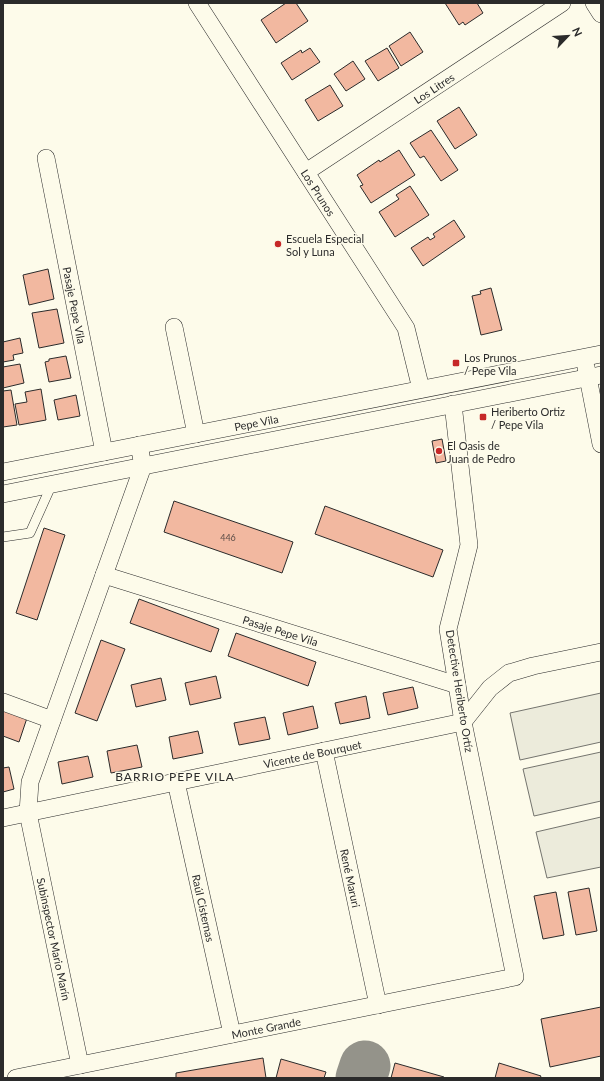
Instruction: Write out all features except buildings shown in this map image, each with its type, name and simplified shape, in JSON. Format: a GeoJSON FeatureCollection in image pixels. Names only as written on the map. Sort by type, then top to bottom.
{"type":"FeatureCollection","features":[{"type":"Feature","properties":{"kind":"street","name":"Los Prunos"},"geometry":{"type":"LineString","coordinates":[[197,3],[406,328],[420,389]]}},
{"type":"Feature","properties":{"kind":"street","name":"Los Litres"},"geometry":{"type":"LineString","coordinates":[[306,172],[562,3]]}},
{"type":"Feature","properties":{"kind":"street"},"geometry":{"type":"LineString","coordinates":[[594,3],[601,14]]}},
{"type":"Feature","properties":{"kind":"street","name":"Pasaje Pepe Vila"},"geometry":{"type":"LineString","coordinates":[[46,158],[104,452]]}},
{"type":"Feature","properties":{"kind":"street"},"geometry":{"type":"LineString","coordinates":[[174,327],[196,434]]}},
{"type":"Feature","properties":{"kind":"street","name":"Pepe Vila"},"geometry":{"type":"LineString","coordinates":[[594,376],[6,493],[5,472],[601,354]]}},
{"type":"Feature","properties":{"kind":"street"},"geometry":{"type":"LineString","coordinates":[[584,357],[594,376],[601,444]]}},
{"type":"Feature","properties":{"kind":"street"},"geometry":{"type":"LineString","coordinates":[[374,398],[377,420]]}},
{"type":"Feature","properties":{"kind":"street","name":"Detective Heriberto Ortíz"},"geometry":{"type":"LineString","coordinates":[[453,404],[469,545],[448,629],[463,722],[515,977]]}},
{"type":"Feature","properties":{"kind":"street"},"geometry":{"type":"LineString","coordinates":[[28,813],[30,782],[143,466],[139,445]]}},
{"type":"Feature","properties":{"kind":"street","name":"Pasaje Pepe Vila"},"geometry":{"type":"LineString","coordinates":[[104,575],[457,685]]}},
{"type":"Feature","properties":{"kind":"street"},"geometry":{"type":"LineString","coordinates":[[463,722],[490,688],[510,673],[533,666],[601,652]]}},
{"type":"Feature","properties":{"kind":"street"},"geometry":{"type":"LineString","coordinates":[[3,702],[52,720]]}},
{"type":"Feature","properties":{"kind":"street","name":"Vicente de Bourquet"},"geometry":{"type":"LineString","coordinates":[[3,818],[463,722]]}},
{"type":"Feature","properties":{"kind":"street","name":"René Maruri"},"geometry":{"type":"LineString","coordinates":[[324,751],[378,1005]]}},
{"type":"Feature","properties":{"kind":"street","name":"Raúl Cisternas"},"geometry":{"type":"LineString","coordinates":[[176,782],[232,1034]]}},
{"type":"Feature","properties":{"kind":"street","name":"Subinspector Mario Marín"},"geometry":{"type":"LineString","coordinates":[[28,813],[80,1065]]}},
{"type":"Feature","properties":{"kind":"street","name":"Monte Grande"},"geometry":{"type":"LineString","coordinates":[[16,1078],[515,977]]}},
{"type":"Feature","properties":{"kind":"lane"},"geometry":{"type":"LineString","coordinates":[[3,537],[30,533],[52,484]]}},
{"type":"Feature","properties":{"kind":"shaded area"},"geometry":{"type":"Polygon","coordinates":[[[601,693],[601,742],[520,760],[510,713],[601,693]]]}},
{"type":"Feature","properties":{"kind":"shaded area"},"geometry":{"type":"Polygon","coordinates":[[[601,752],[601,801],[534,816],[523,769],[601,752]]]}},
{"type":"Feature","properties":{"kind":"shaded area"},"geometry":{"type":"Polygon","coordinates":[[[601,817],[601,867],[547,878],[536,832],[601,817]]]}},
{"type":"Feature","properties":{"kind":"taxiway"},"geometry":{"type":"LineString","coordinates":[[361,1078],[365,1066]]}},
{"type":"Feature","properties":{"kind":"place","name":"Escuela Especial Sol y Luna"},"geometry":{"type":"Point","coordinates":[278,244]}},
{"type":"Feature","properties":{"kind":"place","name":"Los Prunos / Pepe Vila"},"geometry":{"type":"Point","coordinates":[456,363]}},
{"type":"Feature","properties":{"kind":"place","name":"Heriberto Ortiz / Pepe Vila"},"geometry":{"type":"Point","coordinates":[483,417]}},
{"type":"Feature","properties":{"kind":"place","name":"El Oasis de Juan de Pedro"},"geometry":{"type":"Point","coordinates":[439,451]}},
{"type":"Feature","properties":{"kind":"district","name":"BARRIO PEPE VILA"},"geometry":{"type":"Point","coordinates":[175,776]}}]}
